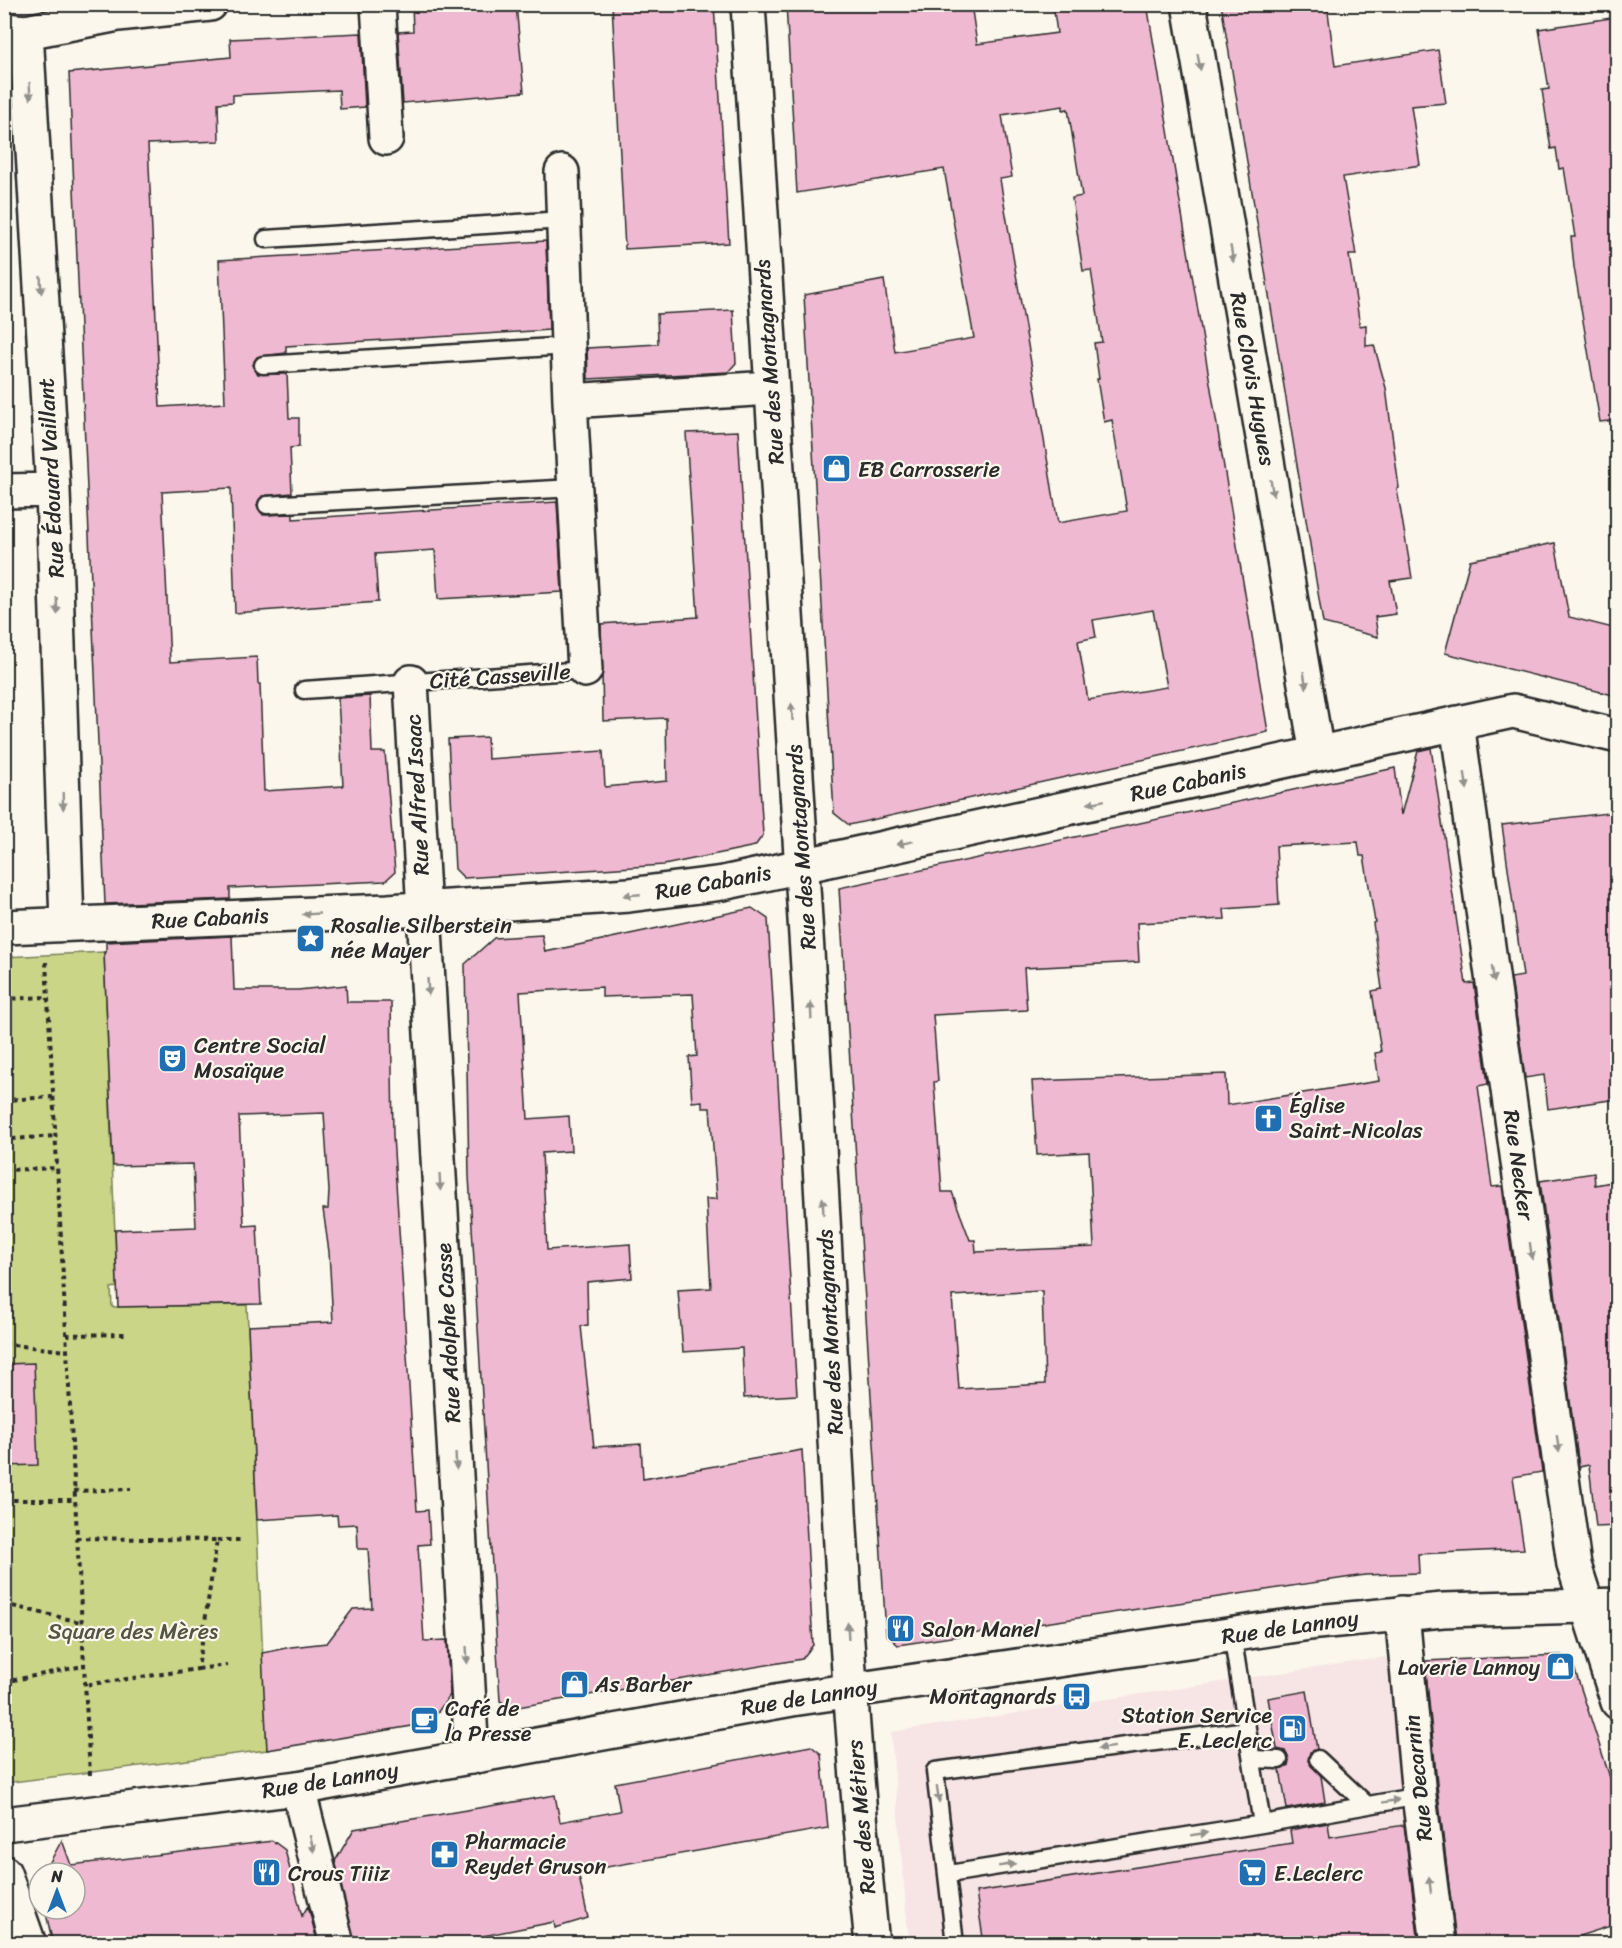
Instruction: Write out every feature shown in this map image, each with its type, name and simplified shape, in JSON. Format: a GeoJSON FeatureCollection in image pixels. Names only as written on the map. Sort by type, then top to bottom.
{"type":"FeatureCollection","features":[{"type":"Feature","properties":{"kind":"street"},"geometry":{"type":"LineString","coordinates":[[15,31],[118,14],[210,4]]}},
{"type":"Feature","properties":{"kind":"street"},"geometry":{"type":"LineString","coordinates":[[378,4],[386,138]]}},
{"type":"Feature","properties":{"kind":"street","name":"Rue des Montagnards"},"geometry":{"type":"LineString","coordinates":[[748,4],[770,388],[803,865],[852,1689]]}},
{"type":"Feature","properties":{"kind":"street","name":"Rue Clovis Hugues"},"geometry":{"type":"LineString","coordinates":[[1189,4],[1317,753]]}},
{"type":"Feature","properties":{"kind":"street","name":"Rue Édouard Vaillant"},"geometry":{"type":"LineString","coordinates":[[15,31],[53,490],[56,925]]}},
{"type":"Feature","properties":{"kind":"street","name":"Cité Casseville"},"geometry":{"type":"LineString","coordinates":[[562,172],[574,488],[585,670]]}},
{"type":"Feature","properties":{"kind":"street"},"geometry":{"type":"LineString","coordinates":[[570,401],[770,388]]}},
{"type":"Feature","properties":{"kind":"street"},"geometry":{"type":"LineString","coordinates":[[4,491],[53,490]]}},
{"type":"Feature","properties":{"kind":"street","name":"Rue Alfred Isaac"},"geometry":{"type":"LineString","coordinates":[[411,682],[424,908]]}},
{"type":"Feature","properties":{"kind":"street","name":"Rue Cabanis"},"geometry":{"type":"LineString","coordinates":[[4,927],[424,908],[659,892],[723,883],[1512,711],[1617,736]]}},
{"type":"Feature","properties":{"kind":"street","name":"Rue Necker"},"geometry":{"type":"LineString","coordinates":[[1457,723],[1574,1565],[1602,1605],[1617,1702]]}},
{"type":"Feature","properties":{"kind":"street","name":"Rue Adolphe Casse"},"geometry":{"type":"LineString","coordinates":[[424,908],[472,1757]]}},
{"type":"Feature","properties":{"kind":"street","name":"Rue de Lannoy"},"geometry":{"type":"LineString","coordinates":[[4,1824],[298,1788],[852,1689],[1232,1634],[1402,1613],[1602,1605]]}},
{"type":"Feature","properties":{"kind":"street","name":"Rue Decarnin"},"geometry":{"type":"LineString","coordinates":[[1402,1613],[1419,1796],[1438,1944]]}},
{"type":"Feature","properties":{"kind":"street","name":"Rue des Métiers"},"geometry":{"type":"LineString","coordinates":[[852,1689],[872,1944]]}},
{"type":"Feature","properties":{"kind":"street"},"geometry":{"type":"LineString","coordinates":[[298,1788],[337,1944]]}},
{"type":"Feature","properties":{"kind":"street"},"geometry":{"type":"LineString","coordinates":[[4,1873],[29,1944]]}},
{"type":"Feature","properties":{"kind":"lane"},"geometry":{"type":"LineString","coordinates":[[266,238],[563,220]]}},
{"type":"Feature","properties":{"kind":"lane"},"geometry":{"type":"LineString","coordinates":[[263,365],[568,346]]}},
{"type":"Feature","properties":{"kind":"lane"},"geometry":{"type":"LineString","coordinates":[[267,505],[574,488]]}},
{"type":"Feature","properties":{"kind":"lane","name":"Cité Casseville"},"geometry":{"type":"LineString","coordinates":[[304,690],[585,670]]}},
{"type":"Feature","properties":{"kind":"lane"},"geometry":{"type":"LineString","coordinates":[[1232,1634],[1262,1824]]}},
{"type":"Feature","properties":{"kind":"lane"},"geometry":{"type":"LineString","coordinates":[[1247,1730],[1262,1824]]}},
{"type":"Feature","properties":{"kind":"lane"},"geometry":{"type":"LineString","coordinates":[[955,1944],[949,1874],[935,1771],[1247,1730]]}},
{"type":"Feature","properties":{"kind":"lane"},"geometry":{"type":"LineString","coordinates":[[1252,1759],[1278,1760]]}},
{"type":"Feature","properties":{"kind":"lane"},"geometry":{"type":"LineString","coordinates":[[1318,1759],[1367,1805]]}},
{"type":"Feature","properties":{"kind":"lane"},"geometry":{"type":"LineString","coordinates":[[949,1874],[1262,1824],[1419,1796]]}},
{"type":"Feature","properties":{"kind":"path"},"geometry":{"type":"LineString","coordinates":[[56,925],[48,997],[92,1813]]}},
{"type":"Feature","properties":{"kind":"path"},"geometry":{"type":"LineString","coordinates":[[4,999],[48,997]]}},
{"type":"Feature","properties":{"kind":"path"},"geometry":{"type":"LineString","coordinates":[[4,1100],[53,1097]]}},
{"type":"Feature","properties":{"kind":"path"},"geometry":{"type":"LineString","coordinates":[[12,1139],[56,1136]]}},
{"type":"Feature","properties":{"kind":"path"},"geometry":{"type":"LineString","coordinates":[[4,1170],[57,1168]]}},
{"type":"Feature","properties":{"kind":"path"},"geometry":{"type":"LineString","coordinates":[[66,1335],[127,1334]]}},
{"type":"Feature","properties":{"kind":"path"},"geometry":{"type":"LineString","coordinates":[[4,1344],[67,1351]]}},
{"type":"Feature","properties":{"kind":"path"},"geometry":{"type":"LineString","coordinates":[[74,1491],[131,1490]]}},
{"type":"Feature","properties":{"kind":"path"},"geometry":{"type":"LineString","coordinates":[[4,1500],[74,1500]]}},
{"type":"Feature","properties":{"kind":"path"},"geometry":{"type":"LineString","coordinates":[[76,1538],[242,1540]]}},
{"type":"Feature","properties":{"kind":"path"},"geometry":{"type":"LineString","coordinates":[[198,1669],[217,1540]]}},
{"type":"Feature","properties":{"kind":"path"},"geometry":{"type":"LineString","coordinates":[[4,1604],[80,1622]]}},
{"type":"Feature","properties":{"kind":"path"},"geometry":{"type":"LineString","coordinates":[[84,1685],[227,1665]]}},
{"type":"Feature","properties":{"kind":"path"},"geometry":{"type":"LineString","coordinates":[[4,1682],[83,1666]]}},
{"type":"Feature","properties":{"kind":"shaded area"},"geometry":{"type":"Polygon","coordinates":[[[1386,1657],[1419,1943],[909,1943],[891,1732],[1386,1657]]]}},
{"type":"Feature","properties":{"kind":"green space","name":"Square des Mères"},"geometry":{"type":"Polygon","coordinates":[[[104,952],[117,1287],[111,1288],[112,1307],[247,1305],[267,1750],[5,1783],[5,957],[104,952]]]}},
{"type":"Feature","properties":{"kind":"building"},"geometry":{"type":"Polygon","coordinates":[[[412,4],[516,4],[524,92],[403,103],[398,32],[413,31],[412,4]]]}},
{"type":"Feature","properties":{"kind":"building"},"geometry":{"type":"Polygon","coordinates":[[[612,4],[714,4],[729,243],[625,249],[612,4]]]}},
{"type":"Feature","properties":{"kind":"building"},"geometry":{"type":"Polygon","coordinates":[[[786,4],[971,4],[977,44],[1057,33],[1053,4],[1147,4],[1268,732],[849,825],[834,813],[804,295],[884,280],[895,352],[974,338],[944,169],[797,193],[786,4]],[[1063,106],[1002,115],[1012,177],[1000,179],[1058,523],[1127,511],[1112,420],[1104,422],[1097,379],[1099,379],[1094,343],[1102,342],[1091,270],[1083,271],[1072,198],[1082,196],[1068,109],[1063,110],[1063,106]],[[1153,610],[1093,620],[1096,637],[1078,641],[1088,700],[1167,687],[1153,610]]]}},
{"type":"Feature","properties":{"kind":"building"},"geometry":{"type":"Polygon","coordinates":[[[1221,4],[1327,4],[1335,66],[1438,50],[1446,103],[1411,106],[1420,165],[1343,177],[1356,255],[1349,255],[1360,326],[1366,325],[1366,346],[1374,345],[1386,388],[1399,488],[1397,489],[1412,578],[1390,581],[1396,614],[1375,617],[1378,637],[1323,623],[1221,4]]]}},
{"type":"Feature","properties":{"kind":"building"},"geometry":{"type":"Polygon","coordinates":[[[1617,17],[1617,420],[1600,422],[1574,267],[1571,237],[1575,237],[1564,168],[1559,169],[1556,148],[1551,149],[1542,90],[1549,89],[1539,29],[1617,17]]]}},
{"type":"Feature","properties":{"kind":"building"},"geometry":{"type":"Polygon","coordinates":[[[361,33],[365,107],[340,109],[339,90],[233,95],[233,102],[218,103],[219,141],[148,144],[160,407],[225,403],[219,260],[546,241],[549,330],[286,346],[286,353],[257,357],[253,365],[258,374],[287,374],[289,418],[299,418],[299,447],[290,448],[292,493],[262,496],[257,505],[263,515],[293,514],[293,519],[557,502],[562,592],[438,599],[435,550],[375,554],[378,602],[235,613],[231,488],[162,492],[170,662],[257,657],[264,791],[343,786],[338,698],[370,696],[372,752],[385,752],[395,872],[385,881],[230,888],[230,899],[105,904],[69,73],[231,57],[230,39],[361,33]]]}},
{"type":"Feature","properties":{"kind":"building"},"geometry":{"type":"Polygon","coordinates":[[[733,310],[736,363],[728,372],[588,379],[587,348],[658,344],[657,314],[733,310]]]}},
{"type":"Feature","properties":{"kind":"building"},"geometry":{"type":"Polygon","coordinates":[[[738,431],[763,835],[755,846],[664,865],[464,878],[455,869],[448,739],[487,737],[488,759],[603,751],[605,787],[667,781],[666,718],[603,721],[601,624],[698,617],[686,433],[738,431]]]}},
{"type":"Feature","properties":{"kind":"building"},"geometry":{"type":"Polygon","coordinates":[[[1555,543],[1569,617],[1617,629],[1617,696],[1445,653],[1470,560],[1555,543]]]}},
{"type":"Feature","properties":{"kind":"building"},"geometry":{"type":"Polygon","coordinates":[[[1431,748],[1466,984],[1474,983],[1488,1084],[1478,1086],[1492,1187],[1502,1186],[1542,1472],[1513,1477],[1524,1549],[1418,1554],[1419,1573],[1365,1575],[898,1645],[886,1634],[839,888],[1395,768],[1401,815],[1418,751],[1431,748]],[[1358,842],[1276,846],[1279,905],[1224,909],[1225,919],[1137,923],[1139,962],[1024,968],[1027,1010],[933,1015],[938,1081],[934,1082],[942,1192],[952,1192],[970,1240],[975,1240],[976,1252],[1094,1247],[1089,1152],[1037,1155],[1032,1081],[1226,1074],[1227,1105],[1379,1081],[1375,1053],[1381,1052],[1372,991],[1382,989],[1373,923],[1375,922],[1364,856],[1360,856],[1358,842]],[[1042,1291],[952,1296],[959,1389],[1045,1384],[1042,1291]]]}},
{"type":"Feature","properties":{"kind":"building"},"geometry":{"type":"Polygon","coordinates":[[[1617,812],[1617,1099],[1548,1109],[1544,1075],[1525,1078],[1511,978],[1523,976],[1502,825],[1617,812]]]}},
{"type":"Feature","properties":{"kind":"building"},"geometry":{"type":"Polygon","coordinates":[[[752,908],[768,919],[797,1395],[744,1398],[742,1348],[683,1352],[678,1290],[711,1288],[706,1199],[717,1199],[710,1108],[702,1108],[702,1101],[692,1102],[689,1057],[697,1056],[693,994],[602,997],[602,987],[520,992],[528,1119],[569,1116],[571,1151],[542,1153],[547,1250],[630,1244],[632,1278],[587,1282],[588,1325],[581,1326],[594,1447],[641,1444],[643,1479],[802,1450],[813,1645],[802,1659],[512,1708],[500,1701],[469,1176],[465,964],[494,938],[542,935],[545,952],[752,908]]]}},
{"type":"Feature","properties":{"kind":"building"},"geometry":{"type":"Polygon","coordinates":[[[232,936],[234,990],[298,990],[346,985],[347,1002],[391,1002],[393,1136],[417,1511],[428,1510],[430,1544],[418,1545],[424,1641],[447,1640],[450,1695],[430,1723],[267,1750],[262,1653],[327,1643],[353,1609],[372,1608],[368,1549],[358,1549],[357,1524],[338,1525],[337,1515],[257,1520],[248,1326],[333,1322],[329,1252],[323,1209],[328,1209],[329,1191],[324,1113],[239,1116],[244,1226],[257,1225],[261,1304],[118,1307],[115,1230],[196,1227],[193,1164],[113,1166],[104,952],[106,952],[106,942],[232,936]]]}},
{"type":"Feature","properties":{"kind":"building"},"geometry":{"type":"Polygon","coordinates":[[[1594,1173],[1595,1185],[1617,1181],[1617,1526],[1596,1527],[1589,1465],[1579,1467],[1540,1181],[1594,1173]]]}},
{"type":"Feature","properties":{"kind":"building"},"geometry":{"type":"Polygon","coordinates":[[[34,1363],[38,1465],[4,1466],[4,1364],[34,1363]]]}},
{"type":"Feature","properties":{"kind":"building"},"geometry":{"type":"Polygon","coordinates":[[[1561,1655],[1572,1661],[1617,1799],[1617,1924],[1554,1944],[1456,1944],[1425,1661],[1561,1655]]]}},
{"type":"Feature","properties":{"kind":"building","name":"Station Service E. Leclerc"},"geometry":{"type":"Polygon","coordinates":[[[1307,1691],[1317,1749],[1310,1752],[1308,1761],[1321,1776],[1325,1802],[1287,1809],[1280,1770],[1288,1766],[1289,1760],[1285,1751],[1277,1749],[1268,1698],[1307,1691]]]}},
{"type":"Feature","properties":{"kind":"building"},"geometry":{"type":"Polygon","coordinates":[[[811,1746],[821,1754],[828,1828],[578,1872],[588,1918],[555,1928],[554,1922],[443,1944],[389,1944],[389,1940],[355,1944],[335,1861],[354,1829],[555,1795],[560,1822],[620,1811],[615,1783],[811,1746]]]}},
{"type":"Feature","properties":{"kind":"building","name":"E.Leclerc"},"geometry":{"type":"Polygon","coordinates":[[[1328,1823],[1330,1837],[1404,1825],[1419,1944],[984,1944],[976,1892],[1292,1843],[1290,1830],[1328,1823]]]}},
{"type":"Feature","properties":{"kind":"building"},"geometry":{"type":"Polygon","coordinates":[[[62,1840],[70,1861],[51,1861],[62,1840]]]}},
{"type":"Feature","properties":{"kind":"building"},"geometry":{"type":"Polygon","coordinates":[[[273,1841],[285,1850],[302,1916],[308,1906],[318,1944],[53,1944],[48,1921],[87,1921],[87,1863],[273,1841]]]}},
{"type":"Feature","properties":{"kind":"place","name":"EB Carrosserie"},"geometry":{"type":"Point","coordinates":[837,469]}},
{"type":"Feature","properties":{"kind":"place","name":"Rosalie Silberstein née Mayer"},"geometry":{"type":"Point","coordinates":[310,938]}},
{"type":"Feature","properties":{"kind":"place","name":"Centre Social Mosaïque"},"geometry":{"type":"Point","coordinates":[173,1058]}},
{"type":"Feature","properties":{"kind":"place","name":"Église Saint-Nicolas"},"geometry":{"type":"Point","coordinates":[1268,1118]}},
{"type":"Feature","properties":{"kind":"place","name":"Salon Manel"},"geometry":{"type":"Point","coordinates":[900,1629]}},
{"type":"Feature","properties":{"kind":"place","name":"Laverie Lannoy"},"geometry":{"type":"Point","coordinates":[1561,1667]}},
{"type":"Feature","properties":{"kind":"place","name":"As Barber"},"geometry":{"type":"Point","coordinates":[574,1684]}},
{"type":"Feature","properties":{"kind":"place","name":"Montagnards"},"geometry":{"type":"Point","coordinates":[1077,1696]}},
{"type":"Feature","properties":{"kind":"place","name":"Café de la Presse"},"geometry":{"type":"Point","coordinates":[424,1721]}},
{"type":"Feature","properties":{"kind":"place","name":"Station Service E. Leclerc"},"geometry":{"type":"Point","coordinates":[1293,1728]}},
{"type":"Feature","properties":{"kind":"place","name":"Pharmacie Reydet Gruson"},"geometry":{"type":"Point","coordinates":[444,1854]}},
{"type":"Feature","properties":{"kind":"place","name":"Crous Tiiiz"},"geometry":{"type":"Point","coordinates":[267,1873]}},
{"type":"Feature","properties":{"kind":"place","name":"E.Leclerc"},"geometry":{"type":"Point","coordinates":[1253,1873]}}]}
